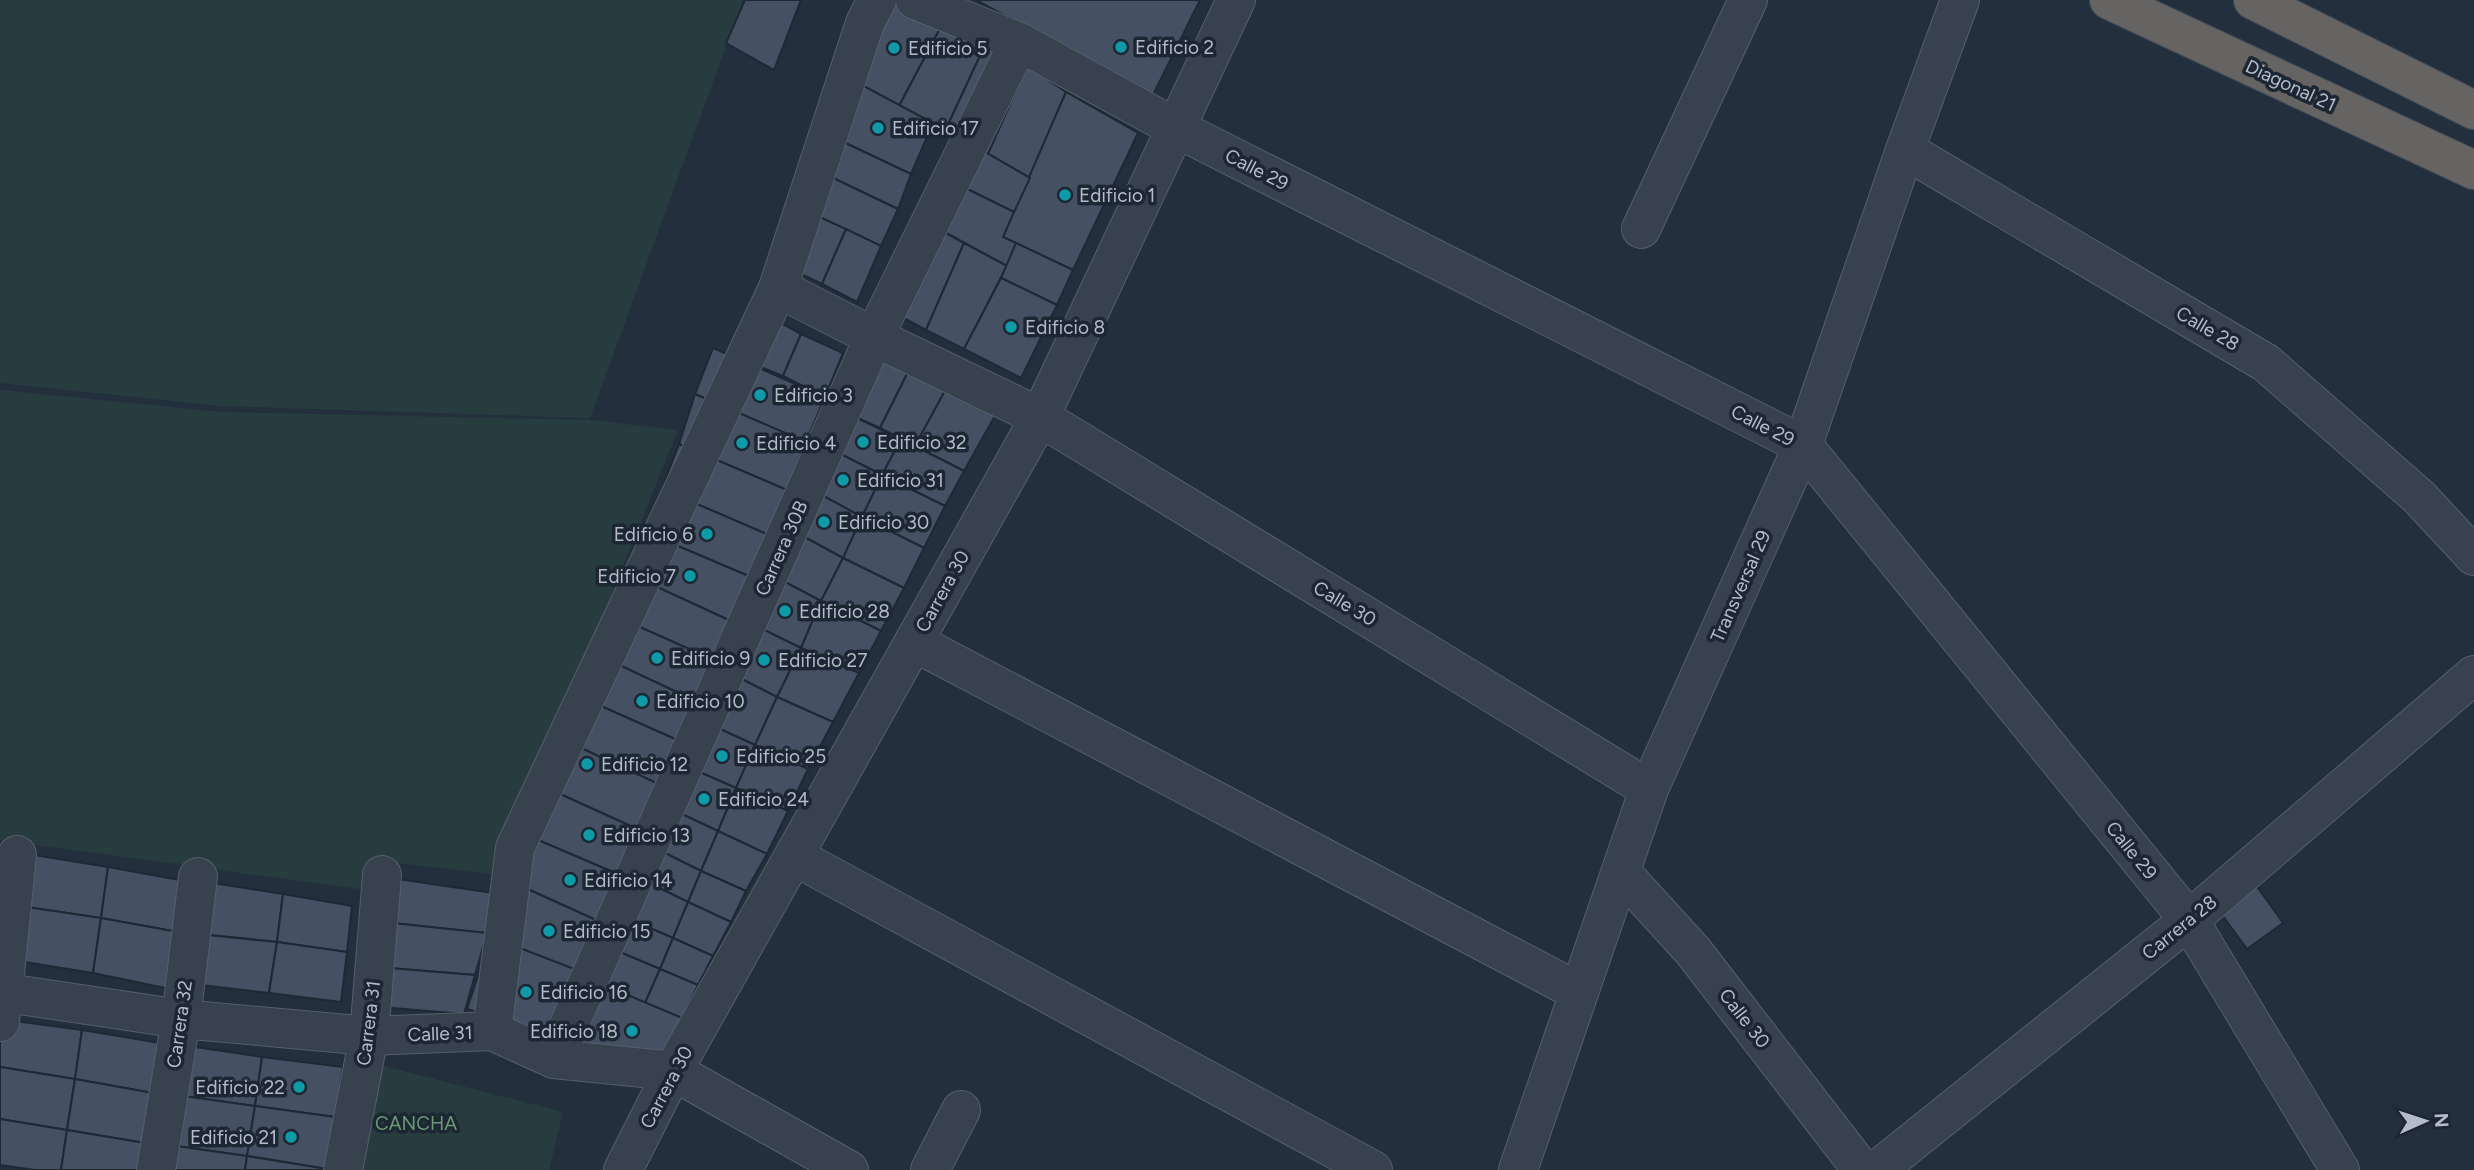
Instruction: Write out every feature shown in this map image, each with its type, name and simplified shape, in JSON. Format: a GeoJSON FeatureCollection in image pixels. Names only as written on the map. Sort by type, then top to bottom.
{"type":"FeatureCollection","features":[{"type":"Feature","properties":{"kind":"highway","name":"Diagonal 21"},"geometry":{"type":"LineString","coordinates":[[2109,0],[2474,170]]}},
{"type":"Feature","properties":{"kind":"highway"},"geometry":{"type":"LineString","coordinates":[[2253,0],[2474,110]]}},
{"type":"Feature","properties":{"kind":"street","name":"Calle 29"},"geometry":{"type":"LineString","coordinates":[[915,0],[1019,42],[1176,128],[1803,445],[2189,920],[2340,1170]]}},
{"type":"Feature","properties":{"kind":"street","name":"Carrera 30"},"geometry":{"type":"LineString","coordinates":[[623,1170],[673,1071],[1040,417],[1236,0]]}},
{"type":"Feature","properties":{"kind":"street"},"geometry":{"type":"LineString","coordinates":[[1641,229],[1748,0]]}},
{"type":"Feature","properties":{"kind":"street","name":"Transversal 29"},"geometry":{"type":"LineString","coordinates":[[1517,1170],[1649,789],[1803,445],[1960,0]]}},
{"type":"Feature","properties":{"kind":"street"},"geometry":{"type":"LineString","coordinates":[[492,1031],[515,848],[778,288],[871,12]]}},
{"type":"Feature","properties":{"kind":"street","name":"Carrera 30B"},"geometry":{"type":"LineString","coordinates":[[554,1059],[874,337],[1019,42]]}},
{"type":"Feature","properties":{"kind":"street","name":"Calle 28"},"geometry":{"type":"LineString","coordinates":[[1905,150],[2266,363],[2418,497],[2474,556]]}},
{"type":"Feature","properties":{"kind":"street","name":"Calle 30"},"geometry":{"type":"LineString","coordinates":[[778,288],[1040,417],[1649,789]]}},
{"type":"Feature","properties":{"kind":"street"},"geometry":{"type":"LineString","coordinates":[[914,642],[1579,992]]}},
{"type":"Feature","properties":{"kind":"street","name":"Carrera 28"},"geometry":{"type":"LineString","coordinates":[[1877,1170],[2189,920],[2474,675]]}},
{"type":"Feature","properties":{"kind":"street"},"geometry":{"type":"LineString","coordinates":[[1,1003],[18,855]]}},
{"type":"Feature","properties":{"kind":"street"},"geometry":{"type":"LineString","coordinates":[[794,856],[1373,1170]]}},
{"type":"Feature","properties":{"kind":"street","name":"Calle 30"},"geometry":{"type":"LineString","coordinates":[[1621,872],[1693,951],[1862,1170]]}},
{"type":"Feature","properties":{"kind":"street","name":"Carrera 31"},"geometry":{"type":"LineString","coordinates":[[343,1170],[369,1036],[382,875]]}},
{"type":"Feature","properties":{"kind":"street","name":"Carrera 32"},"geometry":{"type":"LineString","coordinates":[[156,1170],[181,1019],[198,877]]}},
{"type":"Feature","properties":{"kind":"street","name":"Calle 31"},"geometry":{"type":"LineString","coordinates":[[1,1003],[369,1036],[492,1031],[554,1059],[673,1071],[849,1170]]}},
{"type":"Feature","properties":{"kind":"street"},"geometry":{"type":"LineString","coordinates":[[930,1170],[961,1110]]}},
{"type":"Feature","properties":{"kind":"green space"},"geometry":{"type":"Polygon","coordinates":[[[0,0],[743,0],[590,418],[221,406],[0,383],[0,0]]]}},
{"type":"Feature","properties":{"kind":"green space"},"geometry":{"type":"Polygon","coordinates":[[[0,390],[222,412],[590,420],[678,430],[499,875],[381,861],[374,891],[0,840],[0,390]]]}},
{"type":"Feature","properties":{"kind":"green space","name":"CANCHA"},"geometry":{"type":"Polygon","coordinates":[[[384,1066],[563,1112],[549,1170],[356,1170],[375,1073],[384,1066]]]}},
{"type":"Feature","properties":{"kind":"building"},"geometry":{"type":"Polygon","coordinates":[[[745,0],[801,0],[774,70],[726,43],[745,0]]]}},
{"type":"Feature","properties":{"kind":"building","name":"Edificio 5"},"geometry":{"type":"Polygon","coordinates":[[[881,0],[904,0],[944,21],[899,106],[845,76],[881,0]]]}},
{"type":"Feature","properties":{"kind":"building","name":"Edificio 2"},"geometry":{"type":"Polygon","coordinates":[[[976,0],[1200,0],[1153,95],[976,0]]]}},
{"type":"Feature","properties":{"kind":"building"},"geometry":{"type":"Polygon","coordinates":[[[944,21],[985,45],[946,129],[899,106],[944,21]]]}},
{"type":"Feature","properties":{"kind":"building"},"geometry":{"type":"Polygon","coordinates":[[[985,45],[1027,66],[988,154],[946,129],[985,45]]]}},
{"type":"Feature","properties":{"kind":"building"},"geometry":{"type":"Polygon","coordinates":[[[1027,66],[1066,92],[1030,178],[988,154],[1027,66]]]}},
{"type":"Feature","properties":{"kind":"building","name":"Edificio 17"},"geometry":{"type":"Polygon","coordinates":[[[845,76],[933,123],[911,174],[822,132],[845,76]]]}},
{"type":"Feature","properties":{"kind":"building","name":"Edificio 1"},"geometry":{"type":"Polygon","coordinates":[[[1066,92],[1138,133],[1073,270],[1003,237],[1066,92]]]}},
{"type":"Feature","properties":{"kind":"building"},"geometry":{"type":"Polygon","coordinates":[[[822,132],[911,174],[898,209],[808,166],[822,132]]]}},
{"type":"Feature","properties":{"kind":"building"},"geometry":{"type":"Polygon","coordinates":[[[963,139],[1030,178],[1014,212],[945,178],[963,139]]]}},
{"type":"Feature","properties":{"kind":"building"},"geometry":{"type":"Polygon","coordinates":[[[808,166],[898,209],[881,246],[791,204],[808,166]]]}},
{"type":"Feature","properties":{"kind":"building"},"geometry":{"type":"Polygon","coordinates":[[[945,178],[1014,212],[1003,237],[1016,243],[1007,266],[926,222],[945,178]]]}},
{"type":"Feature","properties":{"kind":"building"},"geometry":{"type":"Polygon","coordinates":[[[804,210],[846,229],[822,284],[782,265],[804,210]]]}},
{"type":"Feature","properties":{"kind":"building"},"geometry":{"type":"Polygon","coordinates":[[[926,222],[964,243],[926,330],[887,309],[926,222]]]}},
{"type":"Feature","properties":{"kind":"building"},"geometry":{"type":"Polygon","coordinates":[[[846,229],[881,246],[857,302],[822,284],[846,229]]]}},
{"type":"Feature","properties":{"kind":"building"},"geometry":{"type":"Polygon","coordinates":[[[964,243],[1007,266],[964,349],[926,330],[964,243]]]}},
{"type":"Feature","properties":{"kind":"building"},"geometry":{"type":"Polygon","coordinates":[[[1016,243],[1073,270],[1057,305],[1001,278],[1016,243]]]}},
{"type":"Feature","properties":{"kind":"building","name":"Edificio 8"},"geometry":{"type":"Polygon","coordinates":[[[1001,278],[1057,305],[1021,378],[964,349],[1001,278]]]}},
{"type":"Feature","properties":{"kind":"building"},"geometry":{"type":"Polygon","coordinates":[[[763,313],[801,334],[783,376],[743,360],[763,313]]]}},
{"type":"Feature","properties":{"kind":"building"},"geometry":{"type":"Polygon","coordinates":[[[801,334],[843,353],[825,397],[783,376],[801,334]]]}},
{"type":"Feature","properties":{"kind":"building","name":"Edificio 3"},"geometry":{"type":"Polygon","coordinates":[[[713,348],[825,397],[806,442],[695,394],[713,348]]]}},
{"type":"Feature","properties":{"kind":"building"},"geometry":{"type":"Polygon","coordinates":[[[870,350],[910,368],[880,428],[842,411],[870,350]]]}},
{"type":"Feature","properties":{"kind":"building"},"geometry":{"type":"Polygon","coordinates":[[[910,368],[947,387],[915,446],[880,428],[910,368]]]}},
{"type":"Feature","properties":{"kind":"building"},"geometry":{"type":"Polygon","coordinates":[[[947,387],[996,414],[964,471],[915,446],[947,387]]]}},
{"type":"Feature","properties":{"kind":"building","name":"Edificio 4"},"geometry":{"type":"Polygon","coordinates":[[[695,394],[806,442],[787,490],[679,444],[695,394]]]}},
{"type":"Feature","properties":{"kind":"building","name":"Edificio 32"},"geometry":{"type":"Polygon","coordinates":[[[842,411],[901,439],[882,475],[825,446],[842,411]]]}},
{"type":"Feature","properties":{"kind":"building","name":"Edificio 4"},"geometry":{"type":"Polygon","coordinates":[[[901,439],[964,471],[945,506],[882,475],[901,439]]]}},
{"type":"Feature","properties":{"kind":"building"},"geometry":{"type":"Polygon","coordinates":[[[679,444],[787,490],[769,535],[662,489],[679,444]]]}},
{"type":"Feature","properties":{"kind":"building","name":"Edificio 31"},"geometry":{"type":"Polygon","coordinates":[[[825,446],[882,475],[862,517],[805,486],[825,446]]]}},
{"type":"Feature","properties":{"kind":"building"},"geometry":{"type":"Polygon","coordinates":[[[882,475],[945,506],[924,548],[862,517],[882,475]]]}},
{"type":"Feature","properties":{"kind":"building","name":"Edificio 30"},"geometry":{"type":"Polygon","coordinates":[[[805,486],[862,517],[843,558],[786,527],[805,486]]]}},
{"type":"Feature","properties":{"kind":"building","name":"Edificio 6"},"geometry":{"type":"Polygon","coordinates":[[[662,489],[769,535],[751,577],[645,532],[662,489]]]}},
{"type":"Feature","properties":{"kind":"building"},"geometry":{"type":"Polygon","coordinates":[[[862,517],[924,548],[904,588],[843,558],[862,517]]]}},
{"type":"Feature","properties":{"kind":"building"},"geometry":{"type":"Polygon","coordinates":[[[786,527],[843,558],[821,601],[768,573],[786,527]]]}},
{"type":"Feature","properties":{"kind":"building","name":"Edificio 7"},"geometry":{"type":"Polygon","coordinates":[[[645,532],[751,577],[733,622],[629,574],[645,532]]]}},
{"type":"Feature","properties":{"kind":"building"},"geometry":{"type":"Polygon","coordinates":[[[843,558],[904,588],[881,631],[821,601],[843,558]]]}},
{"type":"Feature","properties":{"kind":"building","name":"Edificio 28"},"geometry":{"type":"Polygon","coordinates":[[[768,573],[821,601],[801,648],[748,622],[768,573]]]}},
{"type":"Feature","properties":{"kind":"building"},"geometry":{"type":"Polygon","coordinates":[[[629,574],[733,622],[716,661],[613,615],[629,574]]]}},
{"type":"Feature","properties":{"kind":"building"},"geometry":{"type":"Polygon","coordinates":[[[821,601],[881,631],[859,673],[801,648],[821,601]]]}},
{"type":"Feature","properties":{"kind":"building","name":"Edificio 9"},"geometry":{"type":"Polygon","coordinates":[[[613,615],[716,661],[700,703],[598,655],[613,615]]]}},
{"type":"Feature","properties":{"kind":"building","name":"Edificio 27"},"geometry":{"type":"Polygon","coordinates":[[[748,622],[801,648],[777,697],[728,672],[748,622]]]}},
{"type":"Feature","properties":{"kind":"building","name":"Edificio 9"},"geometry":{"type":"Polygon","coordinates":[[[801,648],[859,673],[833,722],[777,697],[801,648]]]}},
{"type":"Feature","properties":{"kind":"building","name":"Edificio 10"},"geometry":{"type":"Polygon","coordinates":[[[598,655],[700,703],[684,743],[583,698],[598,655]]]}},
{"type":"Feature","properties":{"kind":"building"},"geometry":{"type":"Polygon","coordinates":[[[728,672],[777,697],[755,745],[707,723],[728,672]]]}},
{"type":"Feature","properties":{"kind":"building","name":"Edificio 10"},"geometry":{"type":"Polygon","coordinates":[[[777,697],[833,722],[808,769],[755,745],[777,697]]]}},
{"type":"Feature","properties":{"kind":"building"},"geometry":{"type":"Polygon","coordinates":[[[583,698],[684,743],[665,787],[566,741],[583,698]]]}},
{"type":"Feature","properties":{"kind":"building","name":"Edificio 25"},"geometry":{"type":"Polygon","coordinates":[[[707,723],[755,745],[736,788],[688,767],[707,723]]]}},
{"type":"Feature","properties":{"kind":"building","name":"Edificio 12"},"geometry":{"type":"Polygon","coordinates":[[[566,741],[665,787],[646,833],[549,789],[566,741]]]}},
{"type":"Feature","properties":{"kind":"building"},"geometry":{"type":"Polygon","coordinates":[[[755,745],[808,769],[788,811],[736,788],[755,745]]]}},
{"type":"Feature","properties":{"kind":"building","name":"Edificio 24"},"geometry":{"type":"Polygon","coordinates":[[[688,767],[736,788],[718,831],[671,809],[688,767]]]}},
{"type":"Feature","properties":{"kind":"building","name":"Edificio 12"},"geometry":{"type":"Polygon","coordinates":[[[736,788],[788,811],[767,854],[718,831],[736,788]]]}},
{"type":"Feature","properties":{"kind":"building","name":"Edificio 13"},"geometry":{"type":"Polygon","coordinates":[[[549,789],[646,833],[627,878],[531,837],[549,789]]]}},
{"type":"Feature","properties":{"kind":"building"},"geometry":{"type":"Polygon","coordinates":[[[671,809],[718,831],[701,871],[655,848],[671,809]]]}},
{"type":"Feature","properties":{"kind":"building","name":"Edificio 13"},"geometry":{"type":"Polygon","coordinates":[[[718,831],[767,854],[746,891],[701,871],[718,831]]]}},
{"type":"Feature","properties":{"kind":"building","name":"Edificio 14"},"geometry":{"type":"Polygon","coordinates":[[[531,837],[627,878],[607,925],[512,882],[531,837]]]}},
{"type":"Feature","properties":{"kind":"building"},"geometry":{"type":"Polygon","coordinates":[[[655,848],[701,871],[688,902],[643,880],[655,848]]]}},
{"type":"Feature","properties":{"kind":"building"},"geometry":{"type":"Polygon","coordinates":[[[28,854],[108,867],[101,918],[20,906],[28,854]]]}},
{"type":"Feature","properties":{"kind":"building"},"geometry":{"type":"Polygon","coordinates":[[[108,867],[185,881],[178,932],[101,918],[108,867]]]}},
{"type":"Feature","properties":{"kind":"building","name":"Edificio 14"},"geometry":{"type":"Polygon","coordinates":[[[701,871],[746,891],[731,922],[688,902],[701,871]]]}},
{"type":"Feature","properties":{"kind":"building"},"geometry":{"type":"Polygon","coordinates":[[[391,878],[500,894],[487,933],[383,922],[391,878]]]}},
{"type":"Feature","properties":{"kind":"building"},"geometry":{"type":"Polygon","coordinates":[[[643,880],[688,902],[673,938],[627,918],[643,880]]]}},
{"type":"Feature","properties":{"kind":"building"},"geometry":{"type":"Polygon","coordinates":[[[2253,881],[2283,923],[2247,949],[2217,908],[2253,881]]]}},
{"type":"Feature","properties":{"kind":"building"},"geometry":{"type":"Polygon","coordinates":[[[206,882],[283,894],[277,942],[198,934],[206,882]]]}},
{"type":"Feature","properties":{"kind":"building","name":"Edificio 15"},"geometry":{"type":"Polygon","coordinates":[[[512,882],[607,925],[587,974],[491,937],[512,882]]]}},
{"type":"Feature","properties":{"kind":"building"},"geometry":{"type":"Polygon","coordinates":[[[283,894],[352,906],[347,952],[277,942],[283,894]]]}},
{"type":"Feature","properties":{"kind":"building","name":"Edificio 15"},"geometry":{"type":"Polygon","coordinates":[[[688,902],[731,922],[713,956],[673,938],[688,902]]]}},
{"type":"Feature","properties":{"kind":"building"},"geometry":{"type":"Polygon","coordinates":[[[20,906],[101,918],[93,973],[12,960],[20,906]]]}},
{"type":"Feature","properties":{"kind":"building"},"geometry":{"type":"Polygon","coordinates":[[[101,918],[178,932],[170,989],[93,973],[101,918]]]}},
{"type":"Feature","properties":{"kind":"building"},"geometry":{"type":"Polygon","coordinates":[[[627,918],[673,938],[660,969],[615,950],[627,918]]]}},
{"type":"Feature","properties":{"kind":"building"},"geometry":{"type":"Polygon","coordinates":[[[383,922],[487,933],[475,975],[376,967],[383,922]]]}},
{"type":"Feature","properties":{"kind":"building"},"geometry":{"type":"Polygon","coordinates":[[[198,934],[277,942],[269,993],[193,984],[198,934]]]}},
{"type":"Feature","properties":{"kind":"building","name":"Edificio 16"},"geometry":{"type":"Polygon","coordinates":[[[491,937],[587,974],[562,1037],[467,1009],[491,937]]]}},
{"type":"Feature","properties":{"kind":"building","name":"Edificio 16"},"geometry":{"type":"Polygon","coordinates":[[[673,938],[713,956],[698,985],[660,969],[673,938]]]}},
{"type":"Feature","properties":{"kind":"building"},"geometry":{"type":"Polygon","coordinates":[[[277,942],[347,952],[341,1002],[269,993],[277,942]]]}},
{"type":"Feature","properties":{"kind":"building"},"geometry":{"type":"Polygon","coordinates":[[[615,950],[660,969],[645,1003],[604,985],[615,950]]]}},
{"type":"Feature","properties":{"kind":"building"},"geometry":{"type":"Polygon","coordinates":[[[376,967],[475,975],[464,1014],[369,1006],[376,967]]]}},
{"type":"Feature","properties":{"kind":"building"},"geometry":{"type":"Polygon","coordinates":[[[660,969],[698,985],[682,1018],[645,1003],[660,969]]]}},
{"type":"Feature","properties":{"kind":"building","name":"Edificio 18"},"geometry":{"type":"Polygon","coordinates":[[[604,985],[682,1018],[657,1069],[582,1045],[604,985]]]}},
{"type":"Feature","properties":{"kind":"building"},"geometry":{"type":"Polygon","coordinates":[[[0,1019],[82,1030],[75,1079],[0,1067],[0,1019]]]}},
{"type":"Feature","properties":{"kind":"building","name":"Edificio 22"},"geometry":{"type":"Polygon","coordinates":[[[82,1030],[160,1043],[153,1093],[75,1079],[82,1030]]]}},
{"type":"Feature","properties":{"kind":"building"},"geometry":{"type":"Polygon","coordinates":[[[175,1044],[262,1057],[255,1106],[169,1094],[175,1044]]]}},
{"type":"Feature","properties":{"kind":"building","name":"Edificio 22"},"geometry":{"type":"Polygon","coordinates":[[[262,1057],[343,1067],[335,1117],[255,1106],[262,1057]]]}},
{"type":"Feature","properties":{"kind":"building"},"geometry":{"type":"Polygon","coordinates":[[[0,1067],[75,1079],[67,1130],[0,1119],[0,1067]]]}},
{"type":"Feature","properties":{"kind":"building","name":"Edificio 21"},"geometry":{"type":"Polygon","coordinates":[[[75,1079],[153,1093],[145,1143],[67,1130],[75,1079]]]}},
{"type":"Feature","properties":{"kind":"building"},"geometry":{"type":"Polygon","coordinates":[[[169,1094],[255,1106],[247,1156],[162,1144],[169,1094]]]}},
{"type":"Feature","properties":{"kind":"building","name":"Edificio 21"},"geometry":{"type":"Polygon","coordinates":[[[255,1106],[335,1117],[327,1169],[247,1156],[255,1106]]]}},
{"type":"Feature","properties":{"kind":"building"},"geometry":{"type":"Polygon","coordinates":[[[0,1119],[67,1130],[61,1170],[35,1170],[0,1165],[0,1119]]]}},
{"type":"Feature","properties":{"kind":"building"},"geometry":{"type":"Polygon","coordinates":[[[67,1130],[145,1143],[141,1170],[61,1170],[67,1130]]]}},
{"type":"Feature","properties":{"kind":"building"},"geometry":{"type":"Polygon","coordinates":[[[162,1144],[247,1156],[245,1170],[159,1170],[162,1144]]]}},
{"type":"Feature","properties":{"kind":"building"},"geometry":{"type":"Polygon","coordinates":[[[247,1156],[327,1169],[327,1170],[245,1170],[247,1156]]]}},
{"type":"Feature","properties":{"kind":"place","name":"Edificio 2"},"geometry":{"type":"Point","coordinates":[1121,47]}},
{"type":"Feature","properties":{"kind":"place","name":"Edificio 5"},"geometry":{"type":"Point","coordinates":[894,48]}},
{"type":"Feature","properties":{"kind":"place","name":"Edificio 17"},"geometry":{"type":"Point","coordinates":[878,128]}},
{"type":"Feature","properties":{"kind":"place","name":"Edificio 1"},"geometry":{"type":"Point","coordinates":[1065,195]}},
{"type":"Feature","properties":{"kind":"place","name":"Edificio 8"},"geometry":{"type":"Point","coordinates":[1011,327]}},
{"type":"Feature","properties":{"kind":"place","name":"Edificio 3"},"geometry":{"type":"Point","coordinates":[760,395]}},
{"type":"Feature","properties":{"kind":"place","name":"Edificio 32"},"geometry":{"type":"Point","coordinates":[863,442]}},
{"type":"Feature","properties":{"kind":"place","name":"Edificio 4"},"geometry":{"type":"Point","coordinates":[742,443]}},
{"type":"Feature","properties":{"kind":"place","name":"Edificio 31"},"geometry":{"type":"Point","coordinates":[843,480]}},
{"type":"Feature","properties":{"kind":"place","name":"Edificio 30"},"geometry":{"type":"Point","coordinates":[824,522]}},
{"type":"Feature","properties":{"kind":"place","name":"Edificio 6"},"geometry":{"type":"Point","coordinates":[707,534]}},
{"type":"Feature","properties":{"kind":"place","name":"Edificio 7"},"geometry":{"type":"Point","coordinates":[690,576]}},
{"type":"Feature","properties":{"kind":"place","name":"Edificio 28"},"geometry":{"type":"Point","coordinates":[785,611]}},
{"type":"Feature","properties":{"kind":"place","name":"Edificio 9"},"geometry":{"type":"Point","coordinates":[657,658]}},
{"type":"Feature","properties":{"kind":"place","name":"Edificio 27"},"geometry":{"type":"Point","coordinates":[764,660]}},
{"type":"Feature","properties":{"kind":"place","name":"Edificio 10"},"geometry":{"type":"Point","coordinates":[642,701]}},
{"type":"Feature","properties":{"kind":"place","name":"Edificio 25"},"geometry":{"type":"Point","coordinates":[722,756]}},
{"type":"Feature","properties":{"kind":"place","name":"Edificio 12"},"geometry":{"type":"Point","coordinates":[587,764]}},
{"type":"Feature","properties":{"kind":"place","name":"Edificio 24"},"geometry":{"type":"Point","coordinates":[704,799]}},
{"type":"Feature","properties":{"kind":"place","name":"Edificio 13"},"geometry":{"type":"Point","coordinates":[589,835]}},
{"type":"Feature","properties":{"kind":"place","name":"Edificio 14"},"geometry":{"type":"Point","coordinates":[570,880]}},
{"type":"Feature","properties":{"kind":"place","name":"Edificio 15"},"geometry":{"type":"Point","coordinates":[549,931]}},
{"type":"Feature","properties":{"kind":"place","name":"Edificio 16"},"geometry":{"type":"Point","coordinates":[526,992]}},
{"type":"Feature","properties":{"kind":"place","name":"Edificio 18"},"geometry":{"type":"Point","coordinates":[632,1031]}},
{"type":"Feature","properties":{"kind":"place","name":"Edificio 22"},"geometry":{"type":"Point","coordinates":[299,1087]}},
{"type":"Feature","properties":{"kind":"place","name":"Edificio 21"},"geometry":{"type":"Point","coordinates":[291,1137]}}]}
